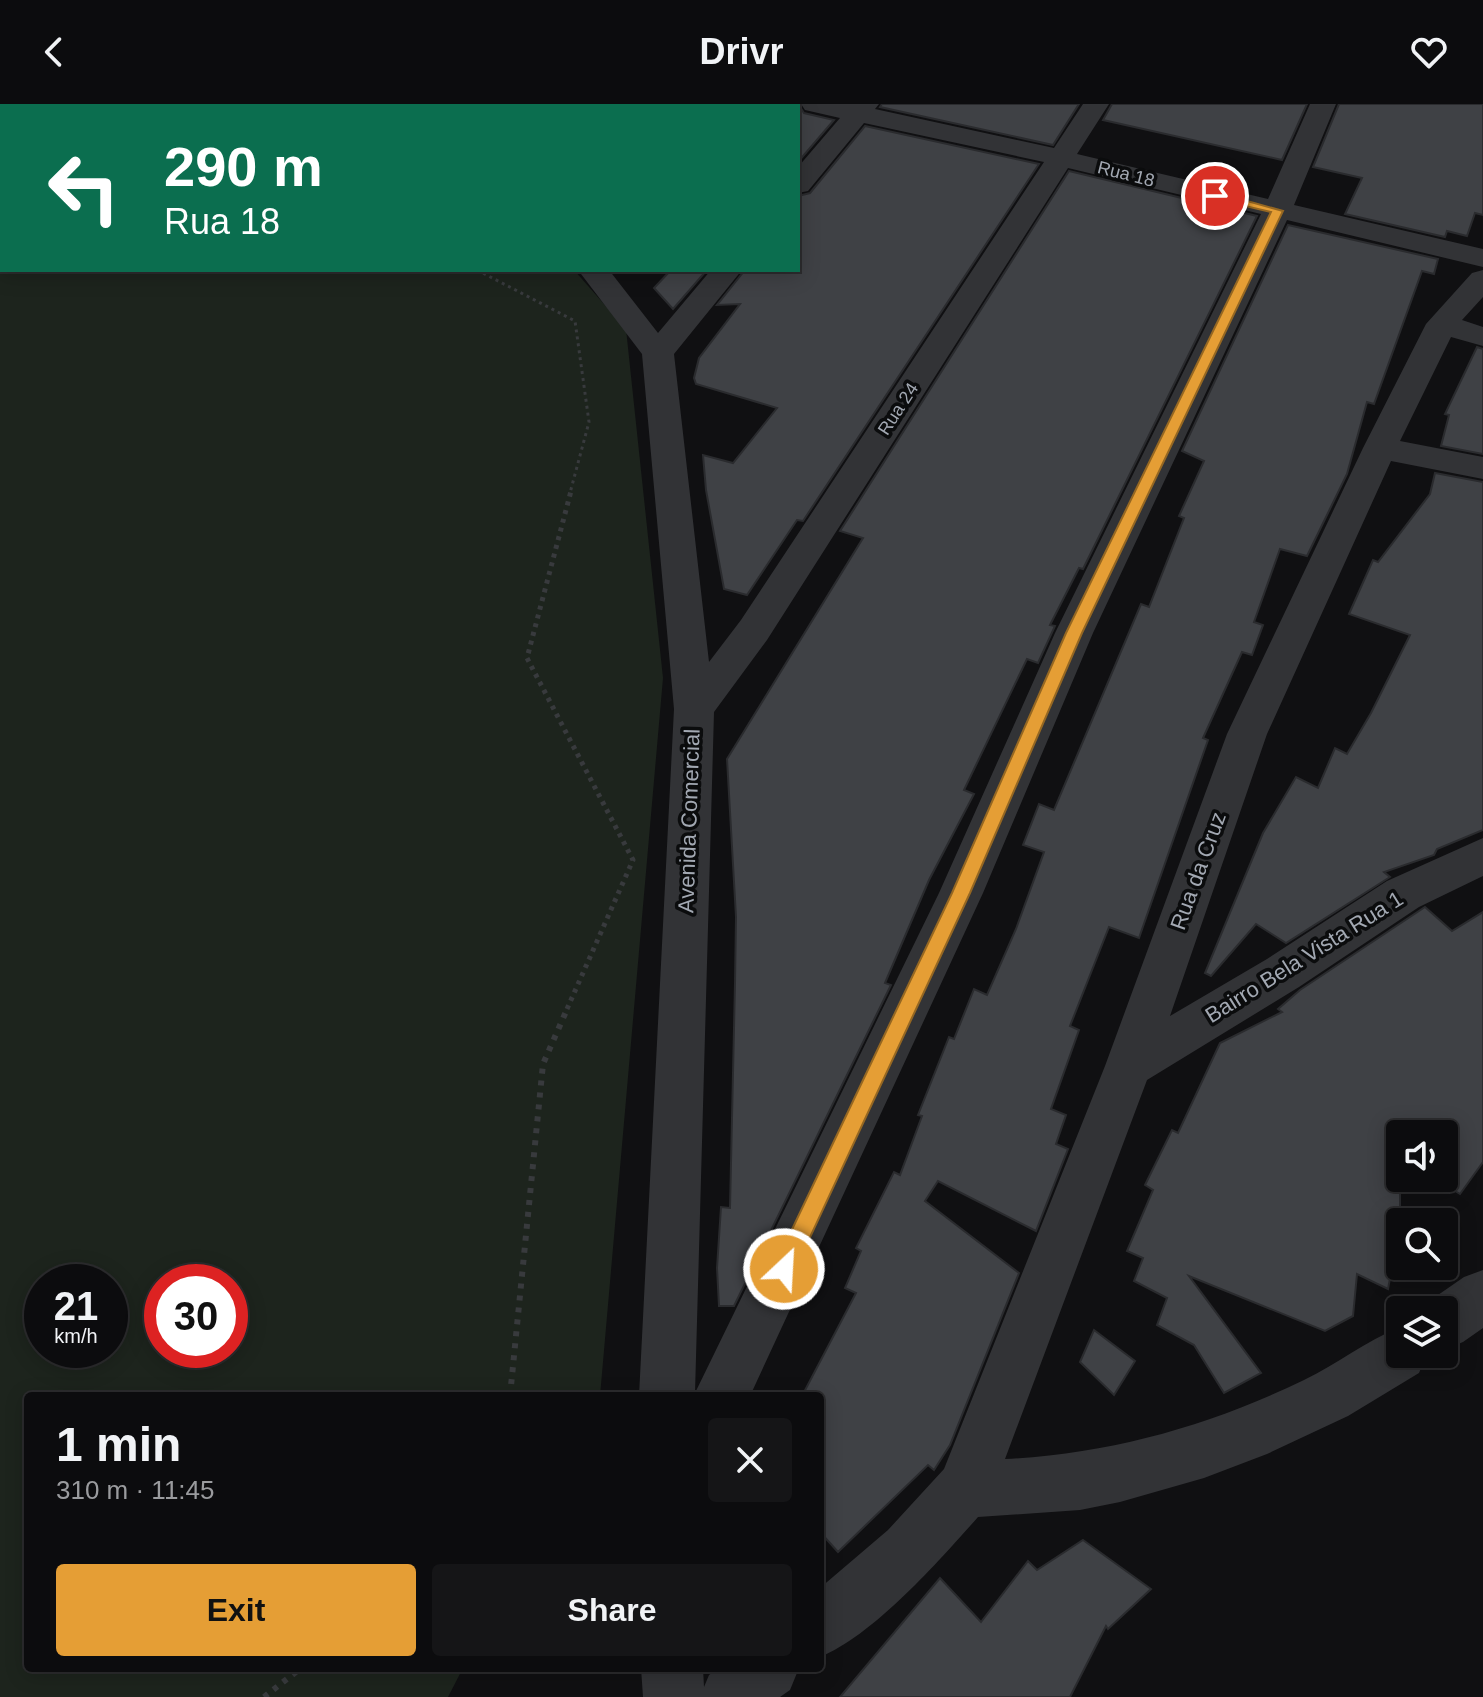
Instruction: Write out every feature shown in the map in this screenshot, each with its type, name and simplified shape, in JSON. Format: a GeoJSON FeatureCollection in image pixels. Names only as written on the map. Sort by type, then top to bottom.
{"type":"FeatureCollection","features":[{"type":"Feature","properties":{"kind":"street","name":"Rua 18"},"geometry":{"type":"LineString","coordinates":[[814,104],[862,109],[1483,258]]}},
{"type":"Feature","properties":{"kind":"street","name":"Rua 24"},"geometry":{"type":"LineString","coordinates":[[694,709],[754,630],[1096,104]]}},
{"type":"Feature","properties":{"kind":"street"},"geometry":{"type":"LineString","coordinates":[[723,1392],[961,893],[1074,633],[1277,211],[1323,104]]}},
{"type":"Feature","properties":{"kind":"street"},"geometry":{"type":"LineString","coordinates":[[800,183],[862,109]]}},
{"type":"Feature","properties":{"kind":"street"},"geometry":{"type":"LineString","coordinates":[[595,272],[658,353],[725,272]]}},
{"type":"Feature","properties":{"kind":"street","name":"Rua da Cruz"},"geometry":{"type":"LineString","coordinates":[[965,1489],[1129,1066],[1247,734],[1380,448],[1442,324],[1483,279]]}},
{"type":"Feature","properties":{"kind":"street"},"geometry":{"type":"LineString","coordinates":[[1442,324],[1483,337]]}},
{"type":"Feature","properties":{"kind":"street","name":"Avenida Comercial"},"geometry":{"type":"LineString","coordinates":[[658,353],[694,709],[667,1392]]}},
{"type":"Feature","properties":{"kind":"street"},"geometry":{"type":"LineString","coordinates":[[1380,448],[1483,468]]}},
{"type":"Feature","properties":{"kind":"street","name":"Bairro Bela Vista Rua 1"},"geometry":{"type":"LineString","coordinates":[[1129,1066],[1283,973],[1403,894],[1483,856]]}},
{"type":"Feature","properties":{"kind":"street"},"geometry":{"type":"LineString","coordinates":[[1458,1313],[1483,1296]]}},
{"type":"Feature","properties":{"kind":"street"},"geometry":{"type":"LineString","coordinates":[[824,1624],[909,1551],[965,1489],[1080,1481],[1184,1457],[1285,1418],[1386,1362]]}},
{"type":"Feature","properties":{"kind":"street"},"geometry":{"type":"LineString","coordinates":[[672,1672],[674,1697]]}},
{"type":"Feature","properties":{"kind":"street"},"geometry":{"type":"LineString","coordinates":[[731,1697],[763,1672]]}},
{"type":"Feature","properties":{"kind":"path"},"geometry":{"type":"LineString","coordinates":[[481,272],[575,321],[589,422],[527,658],[633,860],[543,1064],[510,1392]]}},
{"type":"Feature","properties":{"kind":"path"},"geometry":{"type":"LineString","coordinates":[[264,1697],[296,1672]]}},
{"type":"Feature","properties":{"kind":"shaded area"},"geometry":{"type":"Polygon","coordinates":[[[0,272],[576,272],[626,329],[663,678],[600,1392],[24,1392],[24,1672],[461,1672],[448,1697],[0,1697],[0,272]]]}},
{"type":"Feature","properties":{"kind":"building"},"geometry":{"type":"Polygon","coordinates":[[[882,104],[1079,104],[1053,145],[880,107],[882,104]]]}},
{"type":"Feature","properties":{"kind":"building"},"geometry":{"type":"Polygon","coordinates":[[[1112,104],[1307,104],[1282,160],[1103,120],[1112,104]]]}},
{"type":"Feature","properties":{"kind":"building"},"geometry":{"type":"Polygon","coordinates":[[[1339,104],[1483,104],[1483,215],[1475,213],[1467,236],[1447,231],[1445,237],[1345,214],[1362,178],[1313,167],[1339,104]]]}},
{"type":"Feature","properties":{"kind":"building"},"geometry":{"type":"Polygon","coordinates":[[[800,107],[804,113],[834,120],[800,160],[800,107]]]}},
{"type":"Feature","properties":{"kind":"building"},"geometry":{"type":"Polygon","coordinates":[[[865,126],[1039,164],[803,521],[797,520],[747,595],[724,589],[706,490],[703,455],[733,463],[777,408],[696,384],[694,378],[699,358],[740,304],[717,305],[743,272],[800,272],[800,196],[810,193],[865,126]]]}},
{"type":"Feature","properties":{"kind":"building"},"geometry":{"type":"Polygon","coordinates":[[[1069,171],[1257,216],[1083,569],[1079,568],[1050,625],[1055,626],[1038,663],[1027,659],[964,790],[974,794],[929,880],[885,983],[891,985],[734,1306],[719,1306],[717,1268],[721,1207],[730,1208],[736,917],[727,759],[863,538],[840,531],[1069,171]]]}},
{"type":"Feature","properties":{"kind":"building"},"geometry":{"type":"Polygon","coordinates":[[[1288,225],[1438,259],[1434,274],[1422,271],[1374,404],[1367,402],[1347,474],[1307,556],[1280,549],[1254,622],[1263,625],[1252,655],[1242,652],[1203,738],[1208,740],[1139,938],[1109,927],[1070,1026],[1079,1030],[1051,1109],[1066,1115],[1056,1144],[1068,1149],[1036,1231],[938,1181],[925,1201],[1019,1273],[950,1445],[934,1470],[928,1465],[838,1552],[824,1536],[824,1392],[804,1392],[856,1293],[845,1288],[861,1251],[856,1248],[894,1172],[900,1175],[922,1116],[918,1115],[949,1037],[954,1039],[974,989],[987,995],[1016,929],[1044,852],[1023,845],[1039,804],[1054,810],[1141,604],[1149,607],[1184,518],[1179,516],[1204,461],[1182,451],[1288,225]]]}},
{"type":"Feature","properties":{"kind":"building"},"geometry":{"type":"Polygon","coordinates":[[[669,272],[705,272],[673,309],[654,288],[669,272]]]}},
{"type":"Feature","properties":{"kind":"building"},"geometry":{"type":"Polygon","coordinates":[[[1477,347],[1483,349],[1483,454],[1441,446],[1449,415],[1445,414],[1477,347]]]}},
{"type":"Feature","properties":{"kind":"building"},"geometry":{"type":"Polygon","coordinates":[[[1435,473],[1483,482],[1483,830],[1437,849],[1434,855],[1384,872],[1390,877],[1286,943],[1256,924],[1211,976],[1205,973],[1263,833],[1296,777],[1318,788],[1335,748],[1347,754],[1410,635],[1349,614],[1373,560],[1378,562],[1430,494],[1435,473]]]}},
{"type":"Feature","properties":{"kind":"building"},"geometry":{"type":"Polygon","coordinates":[[[1425,907],[1452,931],[1483,912],[1483,1162],[1460,1194],[1457,1192],[1458,1120],[1386,1120],[1386,1192],[1400,1192],[1400,1208],[1386,1208],[1388,1289],[1357,1274],[1353,1316],[1325,1331],[1189,1276],[1261,1373],[1224,1393],[1194,1345],[1157,1325],[1167,1298],[1134,1281],[1143,1258],[1127,1251],[1153,1190],[1145,1185],[1172,1130],[1178,1133],[1220,1043],[1282,1012],[1278,1009],[1300,990],[1425,907]]]}},
{"type":"Feature","properties":{"kind":"building"},"geometry":{"type":"Polygon","coordinates":[[[1094,1330],[1135,1361],[1114,1395],[1080,1362],[1094,1330]]]}},
{"type":"Feature","properties":{"kind":"building"},"geometry":{"type":"Polygon","coordinates":[[[1083,1540],[1151,1589],[1108,1629],[1106,1626],[1070,1697],[840,1697],[940,1578],[981,1622],[1028,1561],[1037,1570],[1083,1540]]]}},
{"type":"Feature","properties":{"kind":"route"},"geometry":{"type":"LineString","coordinates":[[784,1269],[961,893],[1074,633],[1277,211],[1215,196]]}}]}
